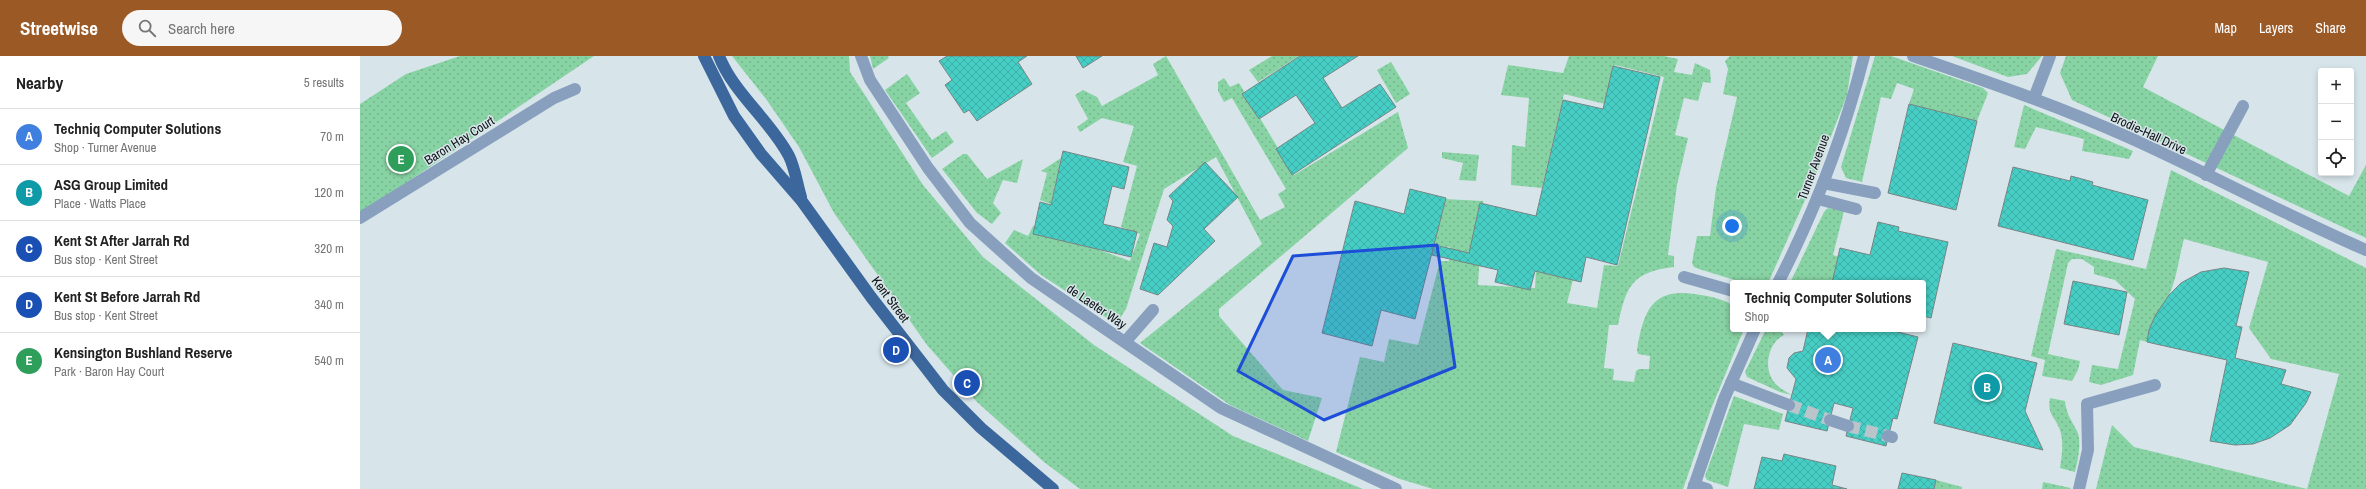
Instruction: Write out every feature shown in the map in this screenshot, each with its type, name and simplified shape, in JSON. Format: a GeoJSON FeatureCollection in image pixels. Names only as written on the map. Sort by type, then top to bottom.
{"type":"FeatureCollection","features":[{"type":"Feature","properties":{"kind":"main road","name":"Kent Street"},"geometry":{"type":"LineString","coordinates":[[704,56],[734,116],[761,154],[801,200],[871,297],[943,390],[981,428],[1054,489]]}},
{"type":"Feature","properties":{"kind":"main road","name":"Kent Street"},"geometry":{"type":"LineString","coordinates":[[719,56],[731,78],[765,120],[789,157],[801,200]]}},
{"type":"Feature","properties":{"kind":"street","name":"de Laeter Way"},"geometry":{"type":"LineString","coordinates":[[861,56],[870,80],[928,168],[970,223],[1031,278],[1220,408],[1396,489]]}},
{"type":"Feature","properties":{"kind":"street","name":"Turner Avenue"},"geometry":{"type":"LineString","coordinates":[[1779,280],[1818,199],[1854,94],[1864,56]]}},
{"type":"Feature","properties":{"kind":"street","name":"Brodie-Hall Drive"},"geometry":{"type":"LineString","coordinates":[[1913,56],[2034,98],[2129,138],[2366,250]]}},
{"type":"Feature","properties":{"kind":"street"},"geometry":{"type":"LineString","coordinates":[[2034,98],[2050,56]]}},
{"type":"Feature","properties":{"kind":"street","name":"Baron Hay Court"},"geometry":{"type":"LineString","coordinates":[[360,218],[554,98],[574,89]]}},
{"type":"Feature","properties":{"kind":"street"},"geometry":{"type":"LineString","coordinates":[[2206,175],[2243,106]]}},
{"type":"Feature","properties":{"kind":"street"},"geometry":{"type":"LineString","coordinates":[[1823,183],[1875,193]]}},
{"type":"Feature","properties":{"kind":"street"},"geometry":{"type":"LineString","coordinates":[[1818,199],[1856,209]]}},
{"type":"Feature","properties":{"kind":"street"},"geometry":{"type":"LineString","coordinates":[[1684,277],[1730,290]]}},
{"type":"Feature","properties":{"kind":"street"},"geometry":{"type":"LineString","coordinates":[[1125,342],[1153,310]]}},
{"type":"Feature","properties":{"kind":"street"},"geometry":{"type":"LineString","coordinates":[[1707,489],[1693,487],[1731,383],[1754,332]]}},
{"type":"Feature","properties":{"kind":"street"},"geometry":{"type":"LineString","coordinates":[[1731,383],[1789,405]]}},
{"type":"Feature","properties":{"kind":"street"},"geometry":{"type":"LineString","coordinates":[[2079,489],[2088,450],[2088,404],[2155,385]]}},
{"type":"Feature","properties":{"kind":"street"},"geometry":{"type":"LineString","coordinates":[[1830,420],[1848,426]]}},
{"type":"Feature","properties":{"kind":"highlighted area"},"geometry":{"type":"Polygon","coordinates":[[[1437,245],[1455,367],[1324,420],[1238,371],[1293,256],[1437,245]]]}},
{"type":"Feature","properties":{"kind":"green space"},"geometry":{"type":"Polygon","coordinates":[[[460,56],[594,56],[360,214],[360,104],[406,74],[460,56]]]}},
{"type":"Feature","properties":{"kind":"green space"},"geometry":{"type":"Polygon","coordinates":[[[732,56],[849,56],[850,72],[923,185],[983,257],[1094,345],[1233,436],[1363,489],[1080,489],[1044,462],[977,402],[927,345],[834,213],[799,147],[766,99],[732,56]]]}},
{"type":"Feature","properties":{"kind":"green space"},"geometry":{"type":"Polygon","coordinates":[[[870,56],[888,56],[889,58],[873,69],[870,56]]]}},
{"type":"Feature","properties":{"kind":"green space"},"geometry":{"type":"Polygon","coordinates":[[[1166,56],[1260,220],[1285,207],[1278,194],[1286,189],[1232,98],[1224,102],[1218,91],[1218,82],[1224,78],[1230,87],[1239,83],[1294,175],[1398,112],[1408,148],[1219,309],[1219,316],[1283,390],[1322,398],[1308,441],[1230,405],[1140,343],[1262,244],[1216,157],[1164,189],[1126,309],[1116,324],[1041,275],[1005,243],[1014,230],[1028,236],[1033,226],[1130,261],[1140,234],[1121,227],[1137,166],[1123,162],[1134,126],[1102,118],[1080,132],[1077,127],[1088,119],[1075,95],[1083,90],[1097,97],[1102,106],[1158,75],[1153,64],[1166,56]]]}},
{"type":"Feature","properties":{"kind":"green space"},"geometry":{"type":"Polygon","coordinates":[[[1272,56],[1299,56],[1258,82],[1249,70],[1272,56]]]}},
{"type":"Feature","properties":{"kind":"green space"},"geometry":{"type":"Polygon","coordinates":[[[1569,56],[1664,56],[1678,59],[1674,72],[1692,75],[1695,63],[1710,70],[1711,83],[1703,82],[1698,101],[1684,98],[1675,135],[1688,138],[1677,185],[1668,255],[1674,256],[1674,267],[1660,269],[1649,273],[1640,277],[1633,283],[1624,300],[1618,325],[1609,325],[1604,368],[1614,369],[1613,380],[1634,382],[1636,371],[1639,369],[1649,369],[1650,356],[1638,354],[1637,350],[1643,322],[1648,311],[1654,303],[1662,297],[1672,294],[1685,293],[1722,300],[1730,304],[1730,332],[1743,332],[1711,409],[1683,489],[1433,489],[1400,479],[1336,452],[1360,357],[1384,362],[1389,339],[1418,345],[1440,261],[1449,261],[1450,247],[1432,246],[1445,199],[1483,201],[1478,285],[1535,288],[1536,271],[1573,280],[1567,303],[1597,308],[1604,265],[1618,266],[1664,77],[1615,65],[1605,104],[1564,94],[1542,188],[1511,185],[1512,145],[1525,147],[1529,98],[1501,95],[1508,65],[1563,73],[1569,56]]]}},
{"type":"Feature","properties":{"kind":"green space"},"geometry":{"type":"Polygon","coordinates":[[[1730,56],[1853,56],[1847,95],[1814,180],[1769,280],[1734,280],[1694,267],[1692,263],[1697,236],[1710,236],[1716,188],[1737,97],[1723,94],[1728,69],[1725,61],[1730,56]]]}},
{"type":"Feature","properties":{"kind":"green space"},"geometry":{"type":"Polygon","coordinates":[[[1875,56],[1891,56],[1983,88],[1988,93],[1977,121],[1909,104],[1914,89],[1897,83],[1891,99],[1881,97],[1862,182],[1846,178],[1841,167],[1875,56]]]}},
{"type":"Feature","properties":{"kind":"green space"},"geometry":{"type":"Polygon","coordinates":[[[1952,56],[2042,56],[2027,74],[2008,77],[1952,56]]]}},
{"type":"Feature","properties":{"kind":"green space"},"geometry":{"type":"Polygon","coordinates":[[[2066,56],[2158,56],[2143,87],[2349,196],[2366,165],[2366,238],[2072,100],[2060,73],[2066,56]]]}},
{"type":"Feature","properties":{"kind":"green space"},"geometry":{"type":"Polygon","coordinates":[[[1391,62],[1410,94],[1396,103],[1377,70],[1391,62]]]}},
{"type":"Feature","properties":{"kind":"green space"},"geometry":{"type":"Polygon","coordinates":[[[907,74],[920,93],[906,103],[932,140],[946,131],[954,142],[932,158],[885,90],[907,74]]]}},
{"type":"Feature","properties":{"kind":"green space"},"geometry":{"type":"Polygon","coordinates":[[[2024,105],[2133,151],[2129,159],[2082,151],[2084,139],[2036,127],[2025,149],[2014,147],[2024,105]]]}},
{"type":"Feature","properties":{"kind":"green space"},"geometry":{"type":"Polygon","coordinates":[[[1442,152],[1479,155],[1476,181],[1459,180],[1463,163],[1442,158],[1442,152]]]}},
{"type":"Feature","properties":{"kind":"green space"},"geometry":{"type":"Polygon","coordinates":[[[963,154],[967,154],[987,179],[1023,159],[1017,183],[1003,180],[993,203],[1001,213],[992,224],[977,213],[942,169],[963,154]]]}},
{"type":"Feature","properties":{"kind":"green space"},"geometry":{"type":"Polygon","coordinates":[[[1061,158],[1051,204],[1040,200],[1047,173],[1041,171],[1061,158]]]}},
{"type":"Feature","properties":{"kind":"green space"},"geometry":{"type":"Polygon","coordinates":[[[2171,170],[2366,268],[2366,489],[2307,489],[2339,374],[2271,359],[2249,328],[2268,262],[2184,239],[2172,288],[2153,323],[2147,342],[2140,340],[2133,375],[2101,385],[2089,382],[2092,365],[2118,369],[2135,299],[2115,280],[2094,274],[2094,267],[2082,259],[2072,259],[2068,263],[2048,354],[2080,361],[2078,370],[2072,381],[2042,376],[2045,360],[2031,356],[2056,249],[2146,269],[2171,170]]]}},
{"type":"Feature","properties":{"kind":"green space"},"geometry":{"type":"Polygon","coordinates":[[[1828,208],[1844,211],[1833,255],[1842,258],[1837,280],[1791,280],[1824,212],[1828,208]]]}},
{"type":"Feature","properties":{"kind":"green space"},"geometry":{"type":"Polygon","coordinates":[[[1765,332],[1782,332],[1784,335],[1775,342],[1772,347],[1768,359],[1768,365],[1771,377],[1775,383],[1792,395],[1780,392],[1747,377],[1745,372],[1765,332]]]}},
{"type":"Feature","properties":{"kind":"green space"},"geometry":{"type":"Polygon","coordinates":[[[1734,396],[1783,414],[1779,430],[1744,424],[1728,487],[1707,480],[1705,476],[1734,396]]]}},
{"type":"Feature","properties":{"kind":"green space"},"geometry":{"type":"Polygon","coordinates":[[[2050,398],[2065,401],[2068,413],[2077,431],[2079,451],[2075,472],[2060,468],[2062,440],[2060,430],[2051,412],[2049,404],[2050,398]]]}},
{"type":"Feature","properties":{"kind":"green space"},"geometry":{"type":"Polygon","coordinates":[[[2112,425],[2134,447],[2307,489],[2096,489],[2112,425]]]}},
{"type":"Feature","properties":{"kind":"green space"},"geometry":{"type":"Polygon","coordinates":[[[1936,480],[1962,487],[1962,489],[1934,489],[1936,480]]]}},
{"type":"Feature","properties":{"kind":"green space"},"geometry":{"type":"Polygon","coordinates":[[[2043,482],[2071,488],[2042,489],[2043,482]]]}},
{"type":"Feature","properties":{"kind":"building"},"geometry":{"type":"Polygon","coordinates":[[[947,56],[1027,56],[1018,62],[1032,84],[977,121],[969,110],[964,113],[945,85],[952,80],[939,61],[947,56]]]}},
{"type":"Feature","properties":{"kind":"building"},"geometry":{"type":"Polygon","coordinates":[[[1076,56],[1102,56],[1083,68],[1076,56]]]}},
{"type":"Feature","properties":{"kind":"building"},"geometry":{"type":"Polygon","coordinates":[[[1300,56],[1358,56],[1323,78],[1342,108],[1380,84],[1396,107],[1292,175],[1276,149],[1315,123],[1296,95],[1259,119],[1242,94],[1300,56]]]}},
{"type":"Feature","properties":{"kind":"building"},"geometry":{"type":"Polygon","coordinates":[[[1613,66],[1660,77],[1617,265],[1586,257],[1581,282],[1535,271],[1530,290],[1495,282],[1498,270],[1432,255],[1435,245],[1469,253],[1480,203],[1536,216],[1563,100],[1603,109],[1613,66]]]}},
{"type":"Feature","properties":{"kind":"building"},"geometry":{"type":"Polygon","coordinates":[[[1909,104],[1977,121],[1956,210],[1888,193],[1909,104]]]}},
{"type":"Feature","properties":{"kind":"building"},"geometry":{"type":"Polygon","coordinates":[[[1063,151],[1129,167],[1124,189],[1112,186],[1103,224],[1137,232],[1131,257],[1033,234],[1040,202],[1051,205],[1063,151]]]}},
{"type":"Feature","properties":{"kind":"building"},"geometry":{"type":"Polygon","coordinates":[[[1205,162],[1238,197],[1204,229],[1215,241],[1158,295],[1140,289],[1154,243],[1167,247],[1173,226],[1167,220],[1173,201],[1169,196],[1205,162]]]}},
{"type":"Feature","properties":{"kind":"building"},"geometry":{"type":"Polygon","coordinates":[[[2013,167],[2070,181],[2071,176],[2093,182],[2092,185],[2148,200],[2133,260],[1998,226],[2013,167]]]}},
{"type":"Feature","properties":{"kind":"building"},"geometry":{"type":"Polygon","coordinates":[[[1410,189],[1446,198],[1415,319],[1381,310],[1372,346],[1322,333],[1355,201],[1404,214],[1410,189]]]}},
{"type":"Feature","properties":{"kind":"building"},"geometry":{"type":"Polygon","coordinates":[[[1878,222],[1899,227],[1898,231],[1948,242],[1931,318],[1926,317],[1926,280],[1833,280],[1840,248],[1870,255],[1878,222]]]}},
{"type":"Feature","properties":{"kind":"building"},"geometry":{"type":"Polygon","coordinates":[[[2224,268],[2249,272],[2236,326],[2242,327],[2235,358],[2286,370],[2281,384],[2311,392],[2306,403],[2290,425],[2270,438],[2253,444],[2235,445],[2210,441],[2227,360],[2147,342],[2149,330],[2155,316],[2169,295],[2181,283],[2201,272],[2224,268]]]}},
{"type":"Feature","properties":{"kind":"building"},"geometry":{"type":"Polygon","coordinates":[[[2073,281],[2127,292],[2119,335],[2064,324],[2073,281]]]}},
{"type":"Feature","properties":{"kind":"building"},"geometry":{"type":"Polygon","coordinates":[[[1807,332],[1898,332],[1918,337],[1897,419],[1893,418],[1886,446],[1846,436],[1853,408],[1834,403],[1827,431],[1785,421],[1796,379],[1787,368],[1789,358],[1794,353],[1803,351],[1807,332]]]}},
{"type":"Feature","properties":{"kind":"building"},"geometry":{"type":"Polygon","coordinates":[[[1953,343],[2037,363],[2025,411],[2043,450],[1934,423],[1953,343]]]}},
{"type":"Feature","properties":{"kind":"building"},"geometry":{"type":"Polygon","coordinates":[[[1784,454],[1836,466],[1832,485],[1847,489],[1754,489],[1762,457],[1782,461],[1784,454]]]}},
{"type":"Feature","properties":{"kind":"building"},"geometry":{"type":"Polygon","coordinates":[[[1902,473],[1936,480],[1934,489],[1898,489],[1902,473]]]}},
{"type":"Feature","properties":{"kind":"tunnel"},"geometry":{"type":"LineString","coordinates":[[1789,405],[1830,420]]}},
{"type":"Feature","properties":{"kind":"tunnel"},"geometry":{"type":"LineString","coordinates":[[1848,426],[1888,436]]}},
{"type":"Feature","properties":{"kind":"place","name":"Kensington Bushland Reserve"},"geometry":{"type":"Point","coordinates":[401,159]}},
{"type":"Feature","properties":{"kind":"place","name":"Kent St Before Jarrah Rd"},"geometry":{"type":"Point","coordinates":[896,350]}},
{"type":"Feature","properties":{"kind":"place","name":"Techniq Computer Solutions"},"geometry":{"type":"Point","coordinates":[1828,360]}},
{"type":"Feature","properties":{"kind":"place","name":"Kent St After Jarrah Rd"},"geometry":{"type":"Point","coordinates":[967,383]}},
{"type":"Feature","properties":{"kind":"place","name":"ASG Group Limited"},"geometry":{"type":"Point","coordinates":[1987,387]}}]}
